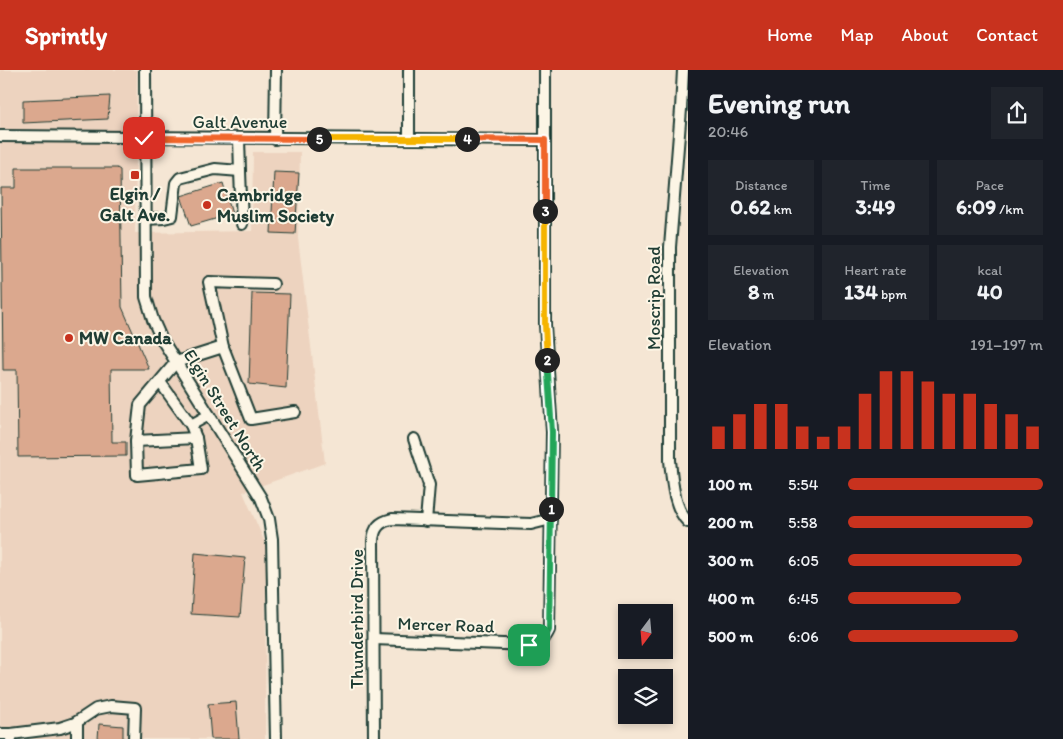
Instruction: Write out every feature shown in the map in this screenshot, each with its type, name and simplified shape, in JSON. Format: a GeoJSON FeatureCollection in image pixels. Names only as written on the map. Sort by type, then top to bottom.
{"type":"FeatureCollection","features":[{"type":"Feature","properties":{"kind":"street","name":"Elgin Street North"},"geometry":{"type":"LineString","coordinates":[[145,70],[146,297],[152,320],[161,338],[261,498],[269,519],[274,571],[276,739]]}},
{"type":"Feature","properties":{"kind":"street"},"geometry":{"type":"LineString","coordinates":[[275,139],[276,70]]}},
{"type":"Feature","properties":{"kind":"street"},"geometry":{"type":"LineString","coordinates":[[409,70],[409,138]]}},
{"type":"Feature","properties":{"kind":"street","name":"Mercer Road"},"geometry":{"type":"LineString","coordinates":[[374,639],[529,645],[540,643],[549,630],[552,432],[545,325],[545,70]]}},
{"type":"Feature","properties":{"kind":"street","name":"Moscrip Road"},"geometry":{"type":"LineString","coordinates":[[683,70],[670,247],[670,460],[677,502],[688,522]]}},
{"type":"Feature","properties":{"kind":"street","name":"Galt Avenue"},"geometry":{"type":"LineString","coordinates":[[0,136],[545,140]]}},
{"type":"Feature","properties":{"kind":"street"},"geometry":{"type":"LineString","coordinates":[[239,139],[242,224]]}},
{"type":"Feature","properties":{"kind":"street"},"geometry":{"type":"LineString","coordinates":[[145,218],[172,216],[176,184],[180,178],[215,169],[240,171]]}},
{"type":"Feature","properties":{"kind":"street"},"geometry":{"type":"LineString","coordinates":[[273,284],[209,282],[223,347],[251,418],[294,412]]}},
{"type":"Feature","properties":{"kind":"street"},"geometry":{"type":"LineString","coordinates":[[160,382],[190,425],[196,438],[201,469],[137,475],[136,441],[140,405],[176,362],[223,347]]}},
{"type":"Feature","properties":{"kind":"street"},"geometry":{"type":"LineString","coordinates":[[190,425],[209,415]]}},
{"type":"Feature","properties":{"kind":"street"},"geometry":{"type":"LineString","coordinates":[[136,441],[196,438]]}},
{"type":"Feature","properties":{"kind":"street"},"geometry":{"type":"LineString","coordinates":[[414,439],[429,485],[426,521]]}},
{"type":"Feature","properties":{"kind":"street","name":"Thunderbird Drive"},"geometry":{"type":"LineString","coordinates":[[374,739],[373,541],[376,528],[382,522],[392,519],[531,524],[551,519]]}},
{"type":"Feature","properties":{"kind":"street"},"geometry":{"type":"LineString","coordinates":[[7,736],[60,728],[77,722],[96,708],[111,706],[135,708],[134,739]]}},
{"type":"Feature","properties":{"kind":"street"},"geometry":{"type":"LineString","coordinates":[[77,722],[77,739]]}},
{"type":"Feature","properties":{"kind":"shaded area"},"geometry":{"type":"Polygon","coordinates":[[[0,70],[137,70],[135,233],[252,231],[253,152],[300,152],[298,238],[325,463],[243,492],[266,545],[265,739],[0,739],[0,70]]]}},
{"type":"Feature","properties":{"kind":"building"},"geometry":{"type":"Polygon","coordinates":[[[110,96],[108,119],[23,123],[23,100],[110,96]]]}},
{"type":"Feature","properties":{"kind":"building","name":"MW Canada"},"geometry":{"type":"Polygon","coordinates":[[[16,168],[117,168],[120,170],[122,307],[149,369],[111,369],[112,442],[126,442],[126,456],[18,457],[17,370],[3,370],[1,188],[16,188],[16,168]]]}},
{"type":"Feature","properties":{"kind":"building"},"geometry":{"type":"Polygon","coordinates":[[[274,172],[299,173],[295,234],[271,233],[274,172]]]}},
{"type":"Feature","properties":{"kind":"building","name":"Cambridge Muslim Society"},"geometry":{"type":"Polygon","coordinates":[[[223,183],[232,214],[191,226],[181,196],[223,183]]]}},
{"type":"Feature","properties":{"kind":"building"},"geometry":{"type":"Polygon","coordinates":[[[252,293],[290,294],[286,388],[249,384],[252,293]]]}},
{"type":"Feature","properties":{"kind":"building"},"geometry":{"type":"Polygon","coordinates":[[[195,553],[245,558],[240,617],[191,614],[195,553]]]}},
{"type":"Feature","properties":{"kind":"building"},"geometry":{"type":"Polygon","coordinates":[[[236,702],[239,739],[211,739],[208,704],[236,702]]]}},
{"type":"Feature","properties":{"kind":"building"},"geometry":{"type":"Polygon","coordinates":[[[99,724],[123,726],[123,739],[98,739],[99,724]]]}},
{"type":"Feature","properties":{"kind":"place","name":"Elgin / Galt Ave."},"geometry":{"type":"Point","coordinates":[135,175]}},
{"type":"Feature","properties":{"kind":"place","name":"Cambridge Muslim Society"},"geometry":{"type":"Point","coordinates":[207,205]}},
{"type":"Feature","properties":{"kind":"place","name":"MW Canada"},"geometry":{"type":"Point","coordinates":[69,338]}},
{"type":"Feature","properties":{"kind":"route"},"geometry":{"type":"LineString","coordinates":[[144,138],[545,140],[545,325],[552,432],[549,630],[540,643],[529,645]]}}]}
